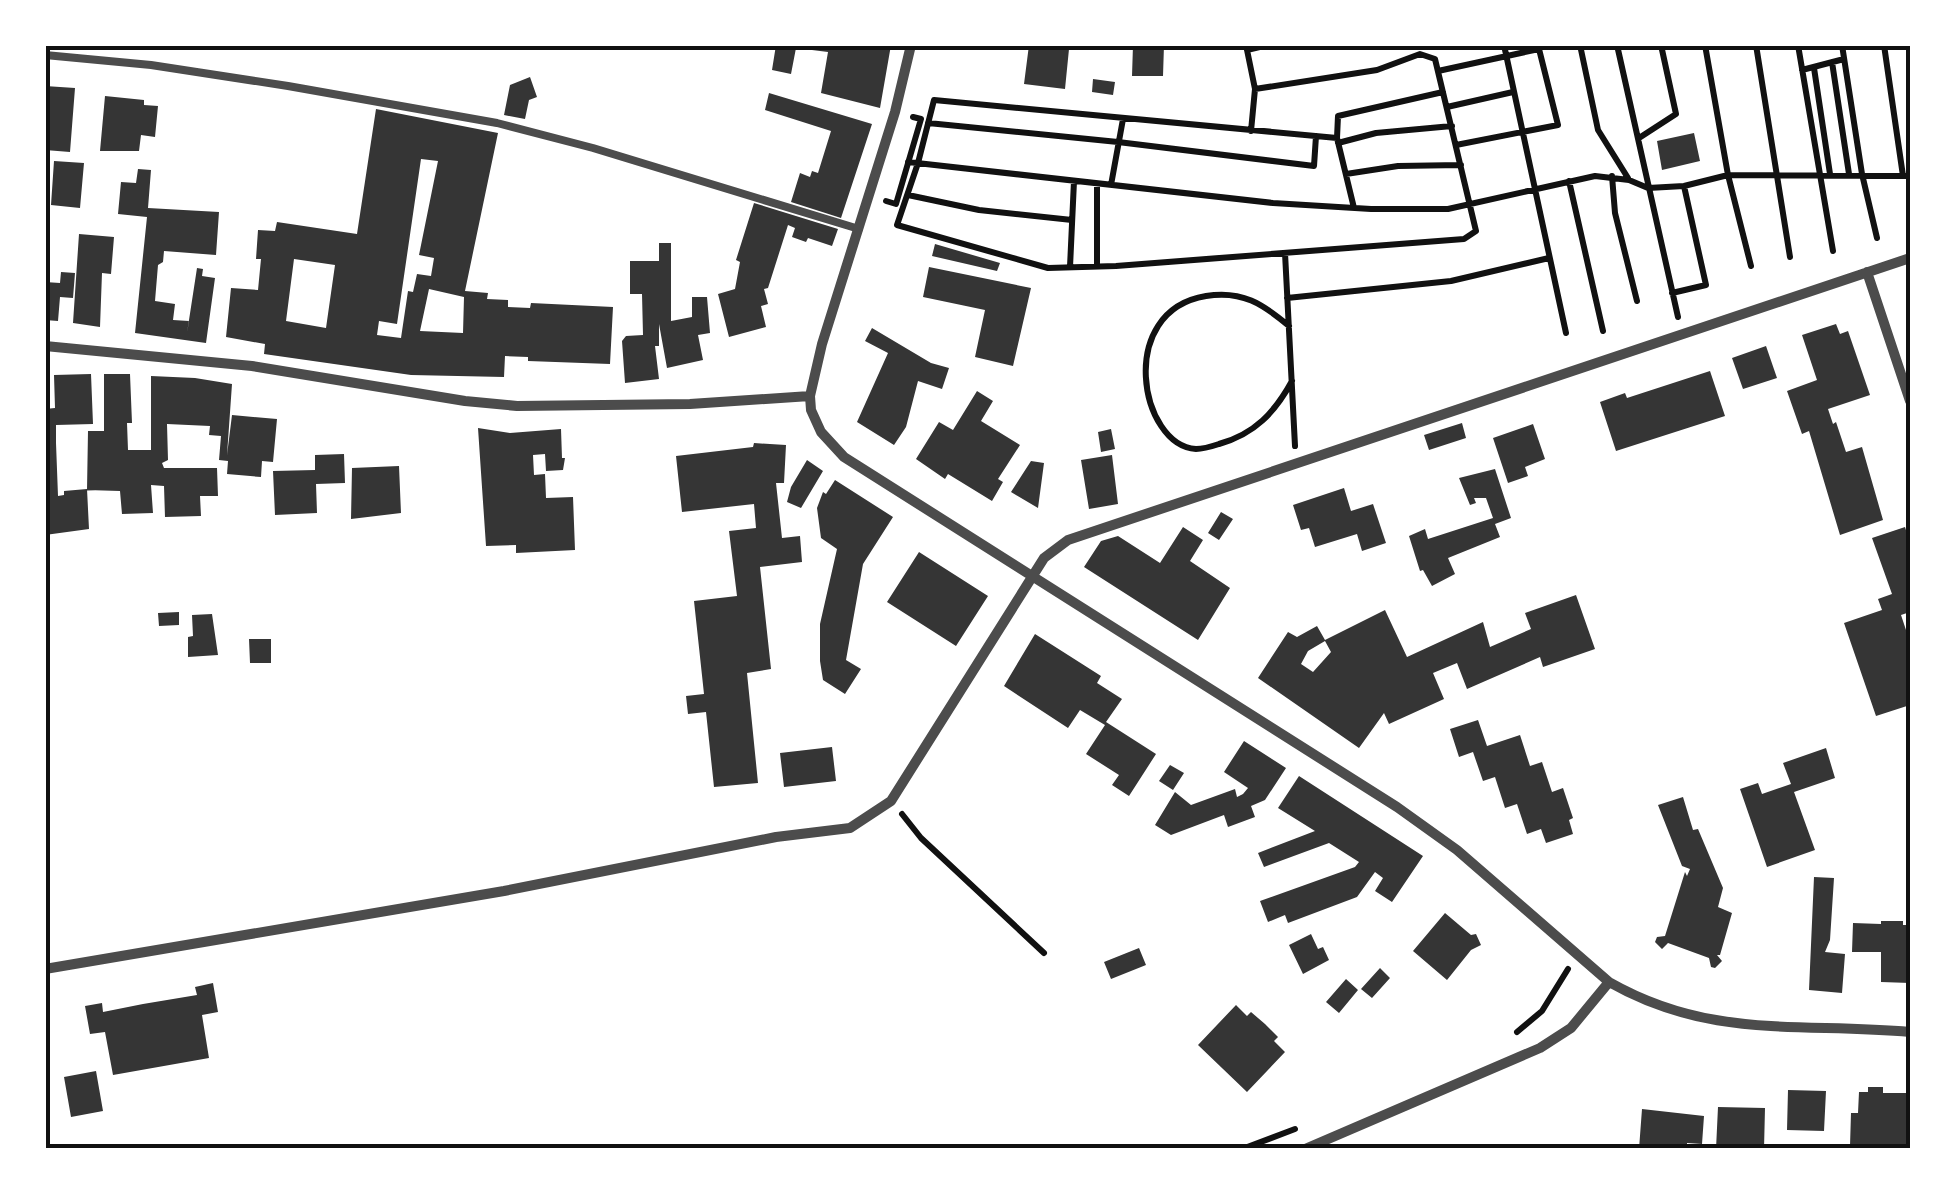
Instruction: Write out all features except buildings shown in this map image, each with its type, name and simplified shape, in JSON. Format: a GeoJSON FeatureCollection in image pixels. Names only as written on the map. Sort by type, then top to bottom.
{"type":"FeatureCollection","features":[{"type":"Feature","properties":{"kind":"street"},"geometry":{"type":"LineString","coordinates":[[912,45],[810,396],[820,432],[844,456],[1396,807],[1457,850],[1609,982],[1654,1005],[1706,1020],[1910,1032]]}},
{"type":"Feature","properties":{"kind":"street"},"geometry":{"type":"LineString","coordinates":[[45,969],[504,891],[863,822],[892,802],[1033,576],[1054,548],[1068,540],[1910,258]]}},
{"type":"Feature","properties":{"kind":"street"},"geometry":{"type":"LineString","coordinates":[[1867,272],[1910,401]]}},
{"type":"Feature","properties":{"kind":"street"},"geometry":{"type":"LineString","coordinates":[[45,346],[252,366],[517,406],[690,404],[810,396]]}},
{"type":"Feature","properties":{"kind":"street"},"geometry":{"type":"LineString","coordinates":[[1305,1149],[1540,1048],[1571,1028],[1609,982]]}},
{"type":"Feature","properties":{"kind":"lane"},"geometry":{"type":"LineString","coordinates":[[45,55],[230,77],[497,123],[859,229]]}},
{"type":"Feature","properties":{"kind":"path"},"geometry":{"type":"LineString","coordinates":[[1251,130],[1256,89],[1246,48],[1268,45]]}},
{"type":"Feature","properties":{"kind":"path"},"geometry":{"type":"LineString","coordinates":[[1504,45],[1566,334]]}},
{"type":"Feature","properties":{"kind":"path"},"geometry":{"type":"LineString","coordinates":[[1580,45],[1598,130],[1629,180]]}},
{"type":"Feature","properties":{"kind":"path"},"geometry":{"type":"LineString","coordinates":[[1617,45],[1682,335]]}},
{"type":"Feature","properties":{"kind":"path"},"geometry":{"type":"LineString","coordinates":[[1640,138],[1676,114],[1661,45]]}},
{"type":"Feature","properties":{"kind":"path"},"geometry":{"type":"LineString","coordinates":[[1705,45],[1728,175],[1751,266]]}},
{"type":"Feature","properties":{"kind":"path"},"geometry":{"type":"LineString","coordinates":[[1756,45],[1790,256]]}},
{"type":"Feature","properties":{"kind":"path"},"geometry":{"type":"LineString","coordinates":[[1798,45],[1832,251]]}},
{"type":"Feature","properties":{"kind":"path"},"geometry":{"type":"LineString","coordinates":[[1842,45],[1862,174],[1878,238]]}},
{"type":"Feature","properties":{"kind":"path"},"geometry":{"type":"LineString","coordinates":[[908,162],[1273,203],[1354,208],[1448,208],[1595,176],[1612,176],[1648,188],[1684,186],[1728,175],[1906,176],[1884,45]]}},
{"type":"Feature","properties":{"kind":"path"},"geometry":{"type":"LineString","coordinates":[[1438,72],[1539,47],[1558,125],[1456,145]]}},
{"type":"Feature","properties":{"kind":"path"},"geometry":{"type":"LineString","coordinates":[[1256,89],[1376,70],[1420,54],[1435,59],[1452,126],[1456,145],[1471,203],[1476,231],[1464,239],[1048,268],[897,224],[934,100],[1337,140],[1452,126]]}},
{"type":"Feature","properties":{"kind":"path"},"geometry":{"type":"LineString","coordinates":[[1802,70],[1844,59]]}},
{"type":"Feature","properties":{"kind":"path"},"geometry":{"type":"LineString","coordinates":[[1832,62],[1849,174]]}},
{"type":"Feature","properties":{"kind":"path"},"geometry":{"type":"LineString","coordinates":[[1814,68],[1830,174]]}},
{"type":"Feature","properties":{"kind":"path"},"geometry":{"type":"LineString","coordinates":[[1354,208],[1337,140],[1338,116],[1443,92]]}},
{"type":"Feature","properties":{"kind":"path"},"geometry":{"type":"LineString","coordinates":[[1447,107],[1514,92]]}},
{"type":"Feature","properties":{"kind":"path"},"geometry":{"type":"LineString","coordinates":[[1111,185],[1123,119]]}},
{"type":"Feature","properties":{"kind":"path"},"geometry":{"type":"LineString","coordinates":[[928,123],[1314,166],[1316,136]]}},
{"type":"Feature","properties":{"kind":"path"},"geometry":{"type":"LineString","coordinates":[[898,196],[918,127]]}},
{"type":"Feature","properties":{"kind":"path"},"geometry":{"type":"LineString","coordinates":[[1346,174],[1398,166],[1461,164]]}},
{"type":"Feature","properties":{"kind":"path"},"geometry":{"type":"LineString","coordinates":[[1612,176],[1615,213],[1637,300]]}},
{"type":"Feature","properties":{"kind":"path"},"geometry":{"type":"LineString","coordinates":[[1070,267],[1074,181]]}},
{"type":"Feature","properties":{"kind":"path"},"geometry":{"type":"LineString","coordinates":[[1569,181],[1604,331]]}},
{"type":"Feature","properties":{"kind":"path"},"geometry":{"type":"LineString","coordinates":[[1096,266],[1098,184]]}},
{"type":"Feature","properties":{"kind":"path"},"geometry":{"type":"LineString","coordinates":[[1672,293],[1706,286],[1684,186]]}},
{"type":"Feature","properties":{"kind":"path"},"geometry":{"type":"LineString","coordinates":[[908,195],[980,210],[1072,220]]}},
{"type":"Feature","properties":{"kind":"path"},"geometry":{"type":"LineString","coordinates":[[1285,253],[1296,462]]}},
{"type":"Feature","properties":{"kind":"path"},"geometry":{"type":"LineString","coordinates":[[1287,298],[1451,281],[1549,258]]}},
{"type":"Feature","properties":{"kind":"path"},"geometry":{"type":"LineString","coordinates":[[1289,326],[1248,296],[1221,293],[1174,305],[1150,336],[1146,359],[1154,414],[1164,430],[1195,449],[1222,443],[1262,423],[1280,404],[1292,381]]}},
{"type":"Feature","properties":{"kind":"path"},"geometry":{"type":"LineString","coordinates":[[892,802],[921,838],[1044,953]]}},
{"type":"Feature","properties":{"kind":"path"},"geometry":{"type":"LineString","coordinates":[[1511,1036],[1542,1010],[1561,977],[1579,958]]}},
{"type":"Feature","properties":{"kind":"path"},"geometry":{"type":"LineString","coordinates":[[1242,1149],[1263,1146],[1296,1128]]}}]}
